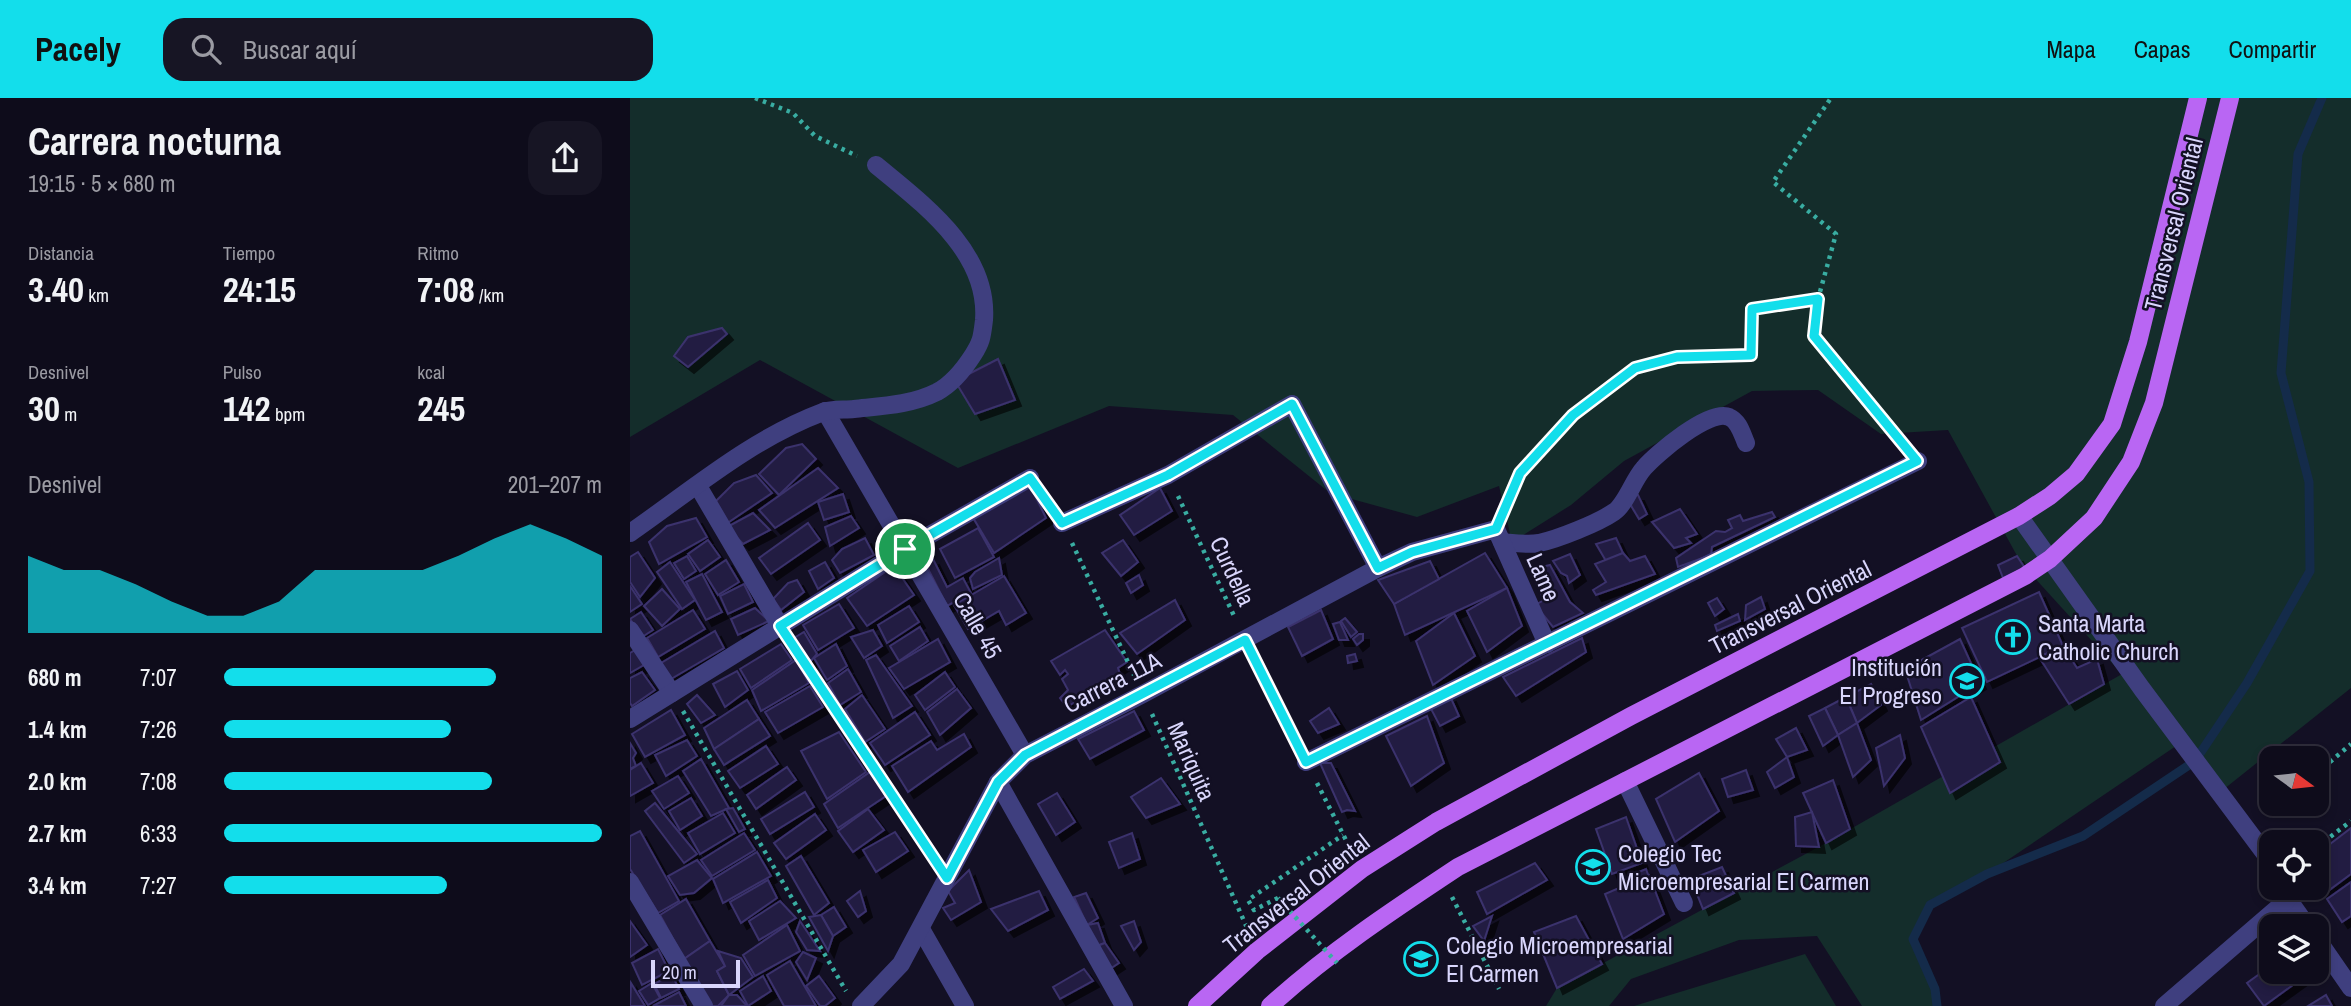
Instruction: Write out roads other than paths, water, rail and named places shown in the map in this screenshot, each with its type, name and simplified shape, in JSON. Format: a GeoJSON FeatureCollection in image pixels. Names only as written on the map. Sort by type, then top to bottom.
{"type":"FeatureCollection","features":[{"type":"Feature","properties":{"kind":"main road","name":"Transversal Oriental"},"geometry":{"type":"LineString","coordinates":[[1197,1006],[1257,951],[1362,869],[1436,822],[1631,716],[2019,516],[2050,496],[2076,474],[2112,424],[2138,342],[2198,98]]}},
{"type":"Feature","properties":{"kind":"main road","name":"Transversal Oriental"},"geometry":{"type":"LineString","coordinates":[[1270,1006],[1303,975],[1458,867],[2013,582],[2050,559],[2094,518],[2131,462],[2154,403],[2230,98]]}},
{"type":"Feature","properties":{"kind":"street"},"geometry":{"type":"LineString","coordinates":[[630,534],[725,464],[764,440],[825,411],[904,404],[938,391],[962,371],[982,342],[985,307],[975,268],[929,209],[876,165]]}},
{"type":"Feature","properties":{"kind":"street"},"geometry":{"type":"LineString","coordinates":[[1062,523],[1168,475],[1292,404],[1378,568]]}},
{"type":"Feature","properties":{"kind":"street","name":"Calle 45"},"geometry":{"type":"LineString","coordinates":[[825,411],[1025,755]]}},
{"type":"Feature","properties":{"kind":"street","name":"Carrera 11A"},"geometry":{"type":"LineString","coordinates":[[854,1000],[901,964],[998,782],[1025,755],[1412,552],[1499,535],[1522,544],[1539,543],[1615,511],[1644,467],[1683,432],[1722,416],[1730,417],[1739,425],[1746,443]]}},
{"type":"Feature","properties":{"kind":"street"},"geometry":{"type":"LineString","coordinates":[[1306,762],[1917,461]]}},
{"type":"Feature","properties":{"kind":"street"},"geometry":{"type":"LineString","coordinates":[[630,719],[905,549],[1030,478]]}},
{"type":"Feature","properties":{"kind":"street"},"geometry":{"type":"LineString","coordinates":[[698,486],[780,626]]}},
{"type":"Feature","properties":{"kind":"street"},"geometry":{"type":"LineString","coordinates":[[2019,516],[2142,689],[2259,847]]}},
{"type":"Feature","properties":{"kind":"street","name":"Lame"},"geometry":{"type":"LineString","coordinates":[[1499,535],[1547,644]]}},
{"type":"Feature","properties":{"kind":"street"},"geometry":{"type":"LineString","coordinates":[[630,630],[672,693]]}},
{"type":"Feature","properties":{"kind":"street"},"geometry":{"type":"LineString","coordinates":[[1625,781],[1684,903]]}},
{"type":"Feature","properties":{"kind":"street"},"geometry":{"type":"LineString","coordinates":[[998,782],[1124,1006]]}},
{"type":"Feature","properties":{"kind":"street"},"geometry":{"type":"LineString","coordinates":[[630,882],[704,1006]]}},
{"type":"Feature","properties":{"kind":"street"},"geometry":{"type":"LineString","coordinates":[[2164,1006],[2186,998],[2279,900]]}},
{"type":"Feature","properties":{"kind":"street"},"geometry":{"type":"LineString","coordinates":[[921,929],[965,1006]]}},
{"type":"Feature","properties":{"kind":"street"},"geometry":{"type":"LineString","coordinates":[[2329,957],[2351,988]]}},
{"type":"Feature","properties":{"kind":"waterway"},"geometry":{"type":"LineString","coordinates":[[1937,1006],[1935,989],[1913,939],[1930,905],[1987,874],[2083,836],[2195,761],[2247,683],[2310,571],[2309,482],[2281,373],[2298,154],[2322,98]]}},
{"type":"Feature","properties":{"kind":"place","name":"Santa Marta Catholic Church"},"geometry":{"type":"Point","coordinates":[2013,637]}},
{"type":"Feature","properties":{"kind":"place","name":"Institución El Progreso"},"geometry":{"type":"Point","coordinates":[1967,681]}},
{"type":"Feature","properties":{"kind":"place","name":"Colegio Tec Microempresarial El Carmen"},"geometry":{"type":"Point","coordinates":[1593,867]}},
{"type":"Feature","properties":{"kind":"place","name":"Colegio Microempresarial El Carmen"},"geometry":{"type":"Point","coordinates":[1421,959]}}]}
